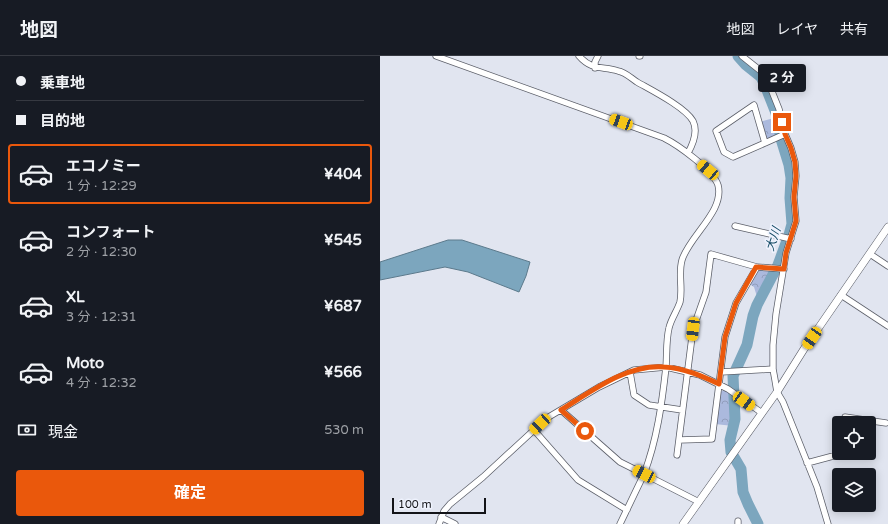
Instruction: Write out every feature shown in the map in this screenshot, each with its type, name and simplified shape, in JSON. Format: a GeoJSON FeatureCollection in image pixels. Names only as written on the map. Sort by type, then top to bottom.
{"type":"FeatureCollection","features":[{"type":"Feature","properties":{"kind":"street"},"geometry":{"type":"LineString","coordinates":[[436,56],[673,142],[708,170],[715,178],[718,185],[718,199],[716,205],[688,246],[682,259],[680,267],[680,302],[668,328],[666,367],[654,444],[644,474],[620,524]]}},
{"type":"Feature","properties":{"kind":"street"},"geometry":{"type":"LineString","coordinates":[[579,56],[595,68],[619,71],[670,101],[686,113],[693,121],[694,127],[693,144],[688,153]]}},
{"type":"Feature","properties":{"kind":"street"},"geometry":{"type":"LineString","coordinates":[[595,68],[595,62],[598,56]]}},
{"type":"Feature","properties":{"kind":"street"},"geometry":{"type":"LineString","coordinates":[[742,56],[762,72],[767,79],[779,109],[784,134],[791,148],[795,162],[796,176],[794,197],[796,221],[782,268],[774,329],[773,369],[777,392],[783,402],[817,487],[828,524]]}},
{"type":"Feature","properties":{"kind":"street"},"geometry":{"type":"LineString","coordinates":[[765,143],[754,105],[716,131],[724,152],[733,157],[765,143],[784,134]]}},
{"type":"Feature","properties":{"kind":"street"},"geometry":{"type":"LineString","coordinates":[[735,226],[791,239]]}},
{"type":"Feature","properties":{"kind":"street"},"geometry":{"type":"LineString","coordinates":[[683,524],[777,392],[888,227]]}},
{"type":"Feature","properties":{"kind":"street"},"geometry":{"type":"LineString","coordinates":[[677,455],[693,329],[706,292],[711,254],[756,267],[782,268]]}},
{"type":"Feature","properties":{"kind":"street"},"geometry":{"type":"LineString","coordinates":[[870,254],[888,266]]}},
{"type":"Feature","properties":{"kind":"street"},"geometry":{"type":"LineString","coordinates":[[679,440],[712,439],[719,384],[724,372],[725,337],[736,303],[756,267]]}},
{"type":"Feature","properties":{"kind":"street"},"geometry":{"type":"LineString","coordinates":[[842,295],[888,326]]}},
{"type":"Feature","properties":{"kind":"street"},"geometry":{"type":"LineString","coordinates":[[439,524],[444,511],[450,504],[547,418],[599,387],[630,372],[640,369],[666,367],[688,371],[700,375],[728,389],[762,413]]}},
{"type":"Feature","properties":{"kind":"street"},"geometry":{"type":"LineString","coordinates":[[724,372],[773,369]]}},
{"type":"Feature","properties":{"kind":"street"},"geometry":{"type":"LineString","coordinates":[[630,372],[634,395],[649,405],[682,410]]}},
{"type":"Feature","properties":{"kind":"street"},"geometry":{"type":"LineString","coordinates":[[561,410],[620,462],[699,502]]}},
{"type":"Feature","properties":{"kind":"street"},"geometry":{"type":"LineString","coordinates":[[876,422],[886,423]]}},
{"type":"Feature","properties":{"kind":"street"},"geometry":{"type":"LineString","coordinates":[[534,430],[578,480],[627,510]]}},
{"type":"Feature","properties":{"kind":"street"},"geometry":{"type":"LineString","coordinates":[[807,463],[832,456]]}},
{"type":"Feature","properties":{"kind":"street"},"geometry":{"type":"LineString","coordinates":[[441,518],[455,524]]}},
{"type":"Feature","properties":{"kind":"green space"},"geometry":{"type":"Polygon","coordinates":[[[774,118],[779,136],[769,140],[764,138],[759,122],[774,118]]]}},
{"type":"Feature","properties":{"kind":"green space"},"geometry":{"type":"Polygon","coordinates":[[[757,268],[774,269],[758,300],[754,287],[748,283],[757,268]]]}},
{"type":"Feature","properties":{"kind":"green space"},"geometry":{"type":"Polygon","coordinates":[[[724,390],[733,395],[733,426],[715,424],[719,393],[724,390]]]}},
{"type":"Feature","properties":{"kind":"shaded area"},"geometry":{"type":"Polygon","coordinates":[[[448,240],[462,240],[530,262],[519,292],[468,272],[445,267],[380,280],[380,262],[448,240]]]}},
{"type":"Feature","properties":{"kind":"waterway","name":"大川"},"geometry":{"type":"LineString","coordinates":[[738,56],[746,65],[761,77],[765,85],[776,113],[791,178],[790,198],[792,224],[789,235],[778,265],[757,305],[753,316],[747,345],[733,376],[735,419],[730,440],[731,452],[741,469],[743,492],[758,524]]}},
{"type":"Feature","properties":{"kind":"route"},"geometry":{"type":"LineString","coordinates":[[585,431],[561,410],[626,373],[640,369],[666,367],[688,371],[719,384],[722,372],[725,337],[736,303],[756,267],[784,269],[786,253],[794,230],[796,221],[794,197],[796,176],[795,162],[782,122]]}}]}
